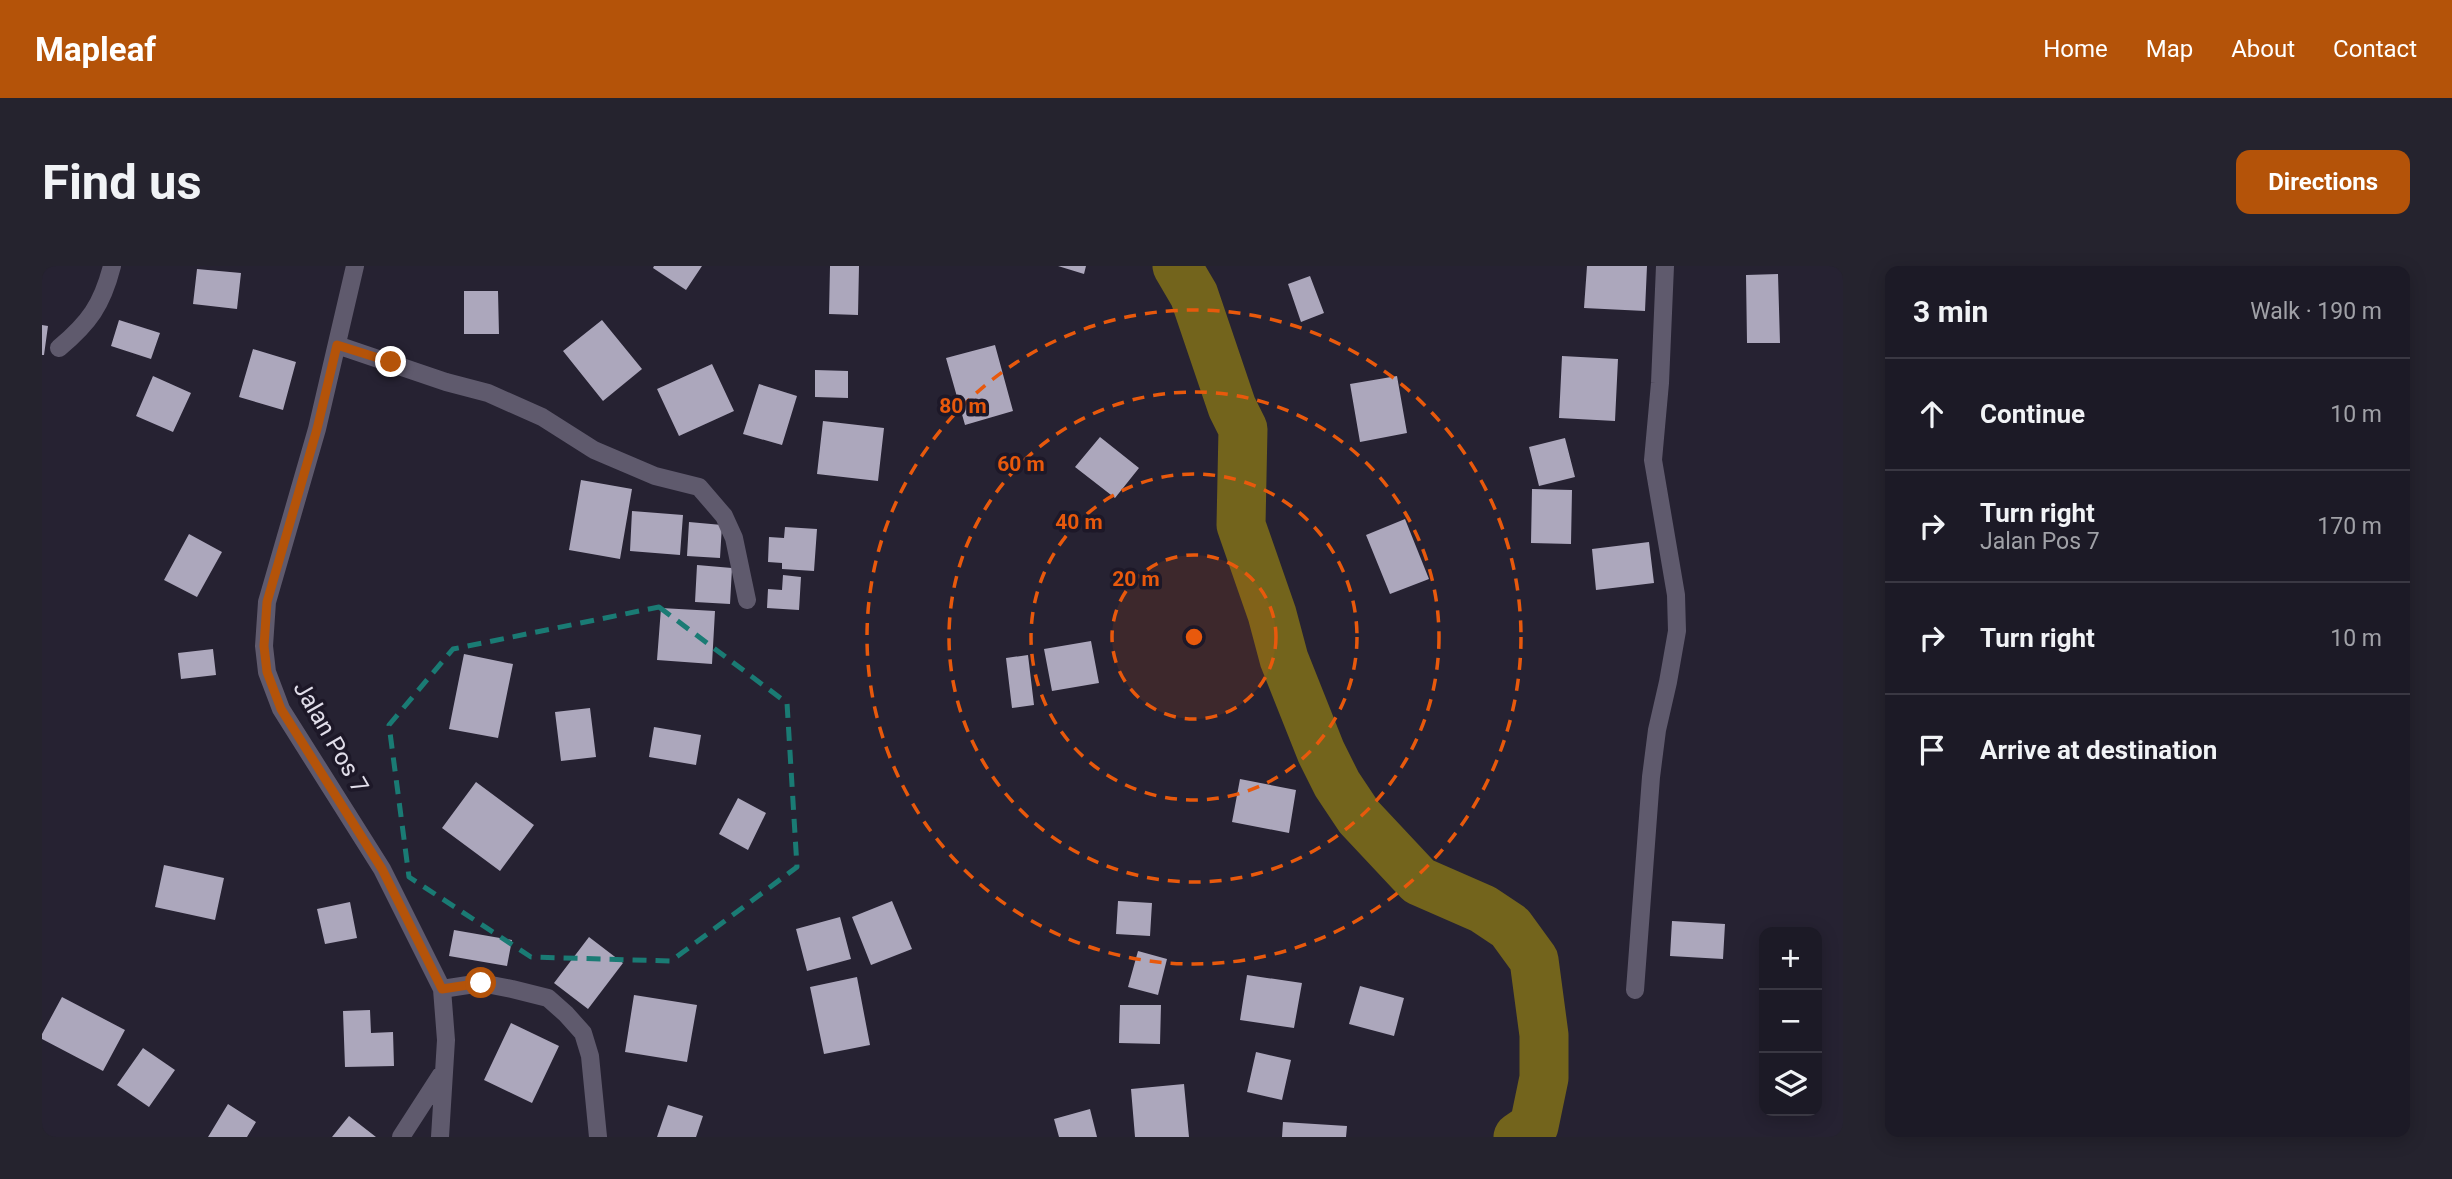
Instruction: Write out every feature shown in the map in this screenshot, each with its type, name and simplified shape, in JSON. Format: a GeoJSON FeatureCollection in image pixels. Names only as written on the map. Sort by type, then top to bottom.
{"type":"FeatureCollection","features":[{"type":"Feature","properties":{"kind":"street"},"geometry":{"type":"LineString","coordinates":[[59,348],[80,331],[94,313],[105,293],[112,266]]}},
{"type":"Feature","properties":{"kind":"street","name":"Jalan Pos 7"},"geometry":{"type":"LineString","coordinates":[[355,266],[317,429],[267,602],[264,646],[267,672],[281,709],[382,869],[442,989],[446,1040],[440,1137]]}},
{"type":"Feature","properties":{"kind":"street"},"geometry":{"type":"LineString","coordinates":[[1635,990],[1651,777],[1657,730],[1677,631],[1676,595],[1653,460],[1660,383],[1665,266]]}},
{"type":"Feature","properties":{"kind":"street"},"geometry":{"type":"LineString","coordinates":[[337,345],[446,382],[488,393],[542,417],[594,450],[655,476],[699,487],[724,516],[734,538],[747,600]]}},
{"type":"Feature","properties":{"kind":"street"},"geometry":{"type":"LineString","coordinates":[[442,989],[481,983],[512,989],[548,998],[566,1014],[583,1034],[590,1056],[598,1137]]}},
{"type":"Feature","properties":{"kind":"street"},"geometry":{"type":"LineString","coordinates":[[401,1137],[443,1072]]}},
{"type":"Feature","properties":{"kind":"highlighted area"},"geometry":{"type":"Polygon","coordinates":[[[659,607],[787,703],[797,867],[671,961],[531,957],[409,877],[389,725],[453,649],[659,607]]]}},
{"type":"Feature","properties":{"kind":"building"},"geometry":{"type":"Polygon","coordinates":[[[702,266],[686,290],[653,268],[702,266]]]}},
{"type":"Feature","properties":{"kind":"building"},"geometry":{"type":"Polygon","coordinates":[[[830,266],[859,266],[858,315],[829,314],[830,266]]]}},
{"type":"Feature","properties":{"kind":"building"},"geometry":{"type":"Polygon","coordinates":[[[1058,266],[1086,266],[1084,274],[1058,266]]]}},
{"type":"Feature","properties":{"kind":"building"},"geometry":{"type":"Polygon","coordinates":[[[1587,266],[1647,266],[1645,311],[1584,308],[1587,266]]]}},
{"type":"Feature","properties":{"kind":"building"},"geometry":{"type":"Polygon","coordinates":[[[197,269],[241,273],[237,309],[193,304],[197,269]]]}},
{"type":"Feature","properties":{"kind":"building"},"geometry":{"type":"Polygon","coordinates":[[[1778,274],[1780,343],[1747,343],[1746,275],[1778,274]]]}},
{"type":"Feature","properties":{"kind":"building"},"geometry":{"type":"Polygon","coordinates":[[[1310,276],[1324,313],[1301,322],[1288,284],[1310,276]]]}},
{"type":"Feature","properties":{"kind":"building"},"geometry":{"type":"Polygon","coordinates":[[[464,291],[498,291],[499,334],[464,334],[464,291]]]}},
{"type":"Feature","properties":{"kind":"building"},"geometry":{"type":"Polygon","coordinates":[[[119,320],[160,333],[151,359],[111,346],[119,320]]]}},
{"type":"Feature","properties":{"kind":"building"},"geometry":{"type":"Polygon","coordinates":[[[602,320],[642,369],[603,401],[563,351],[602,320]]]}},
{"type":"Feature","properties":{"kind":"building"},"geometry":{"type":"Polygon","coordinates":[[[42,325],[48,326],[44,355],[42,355],[42,325]]]}},
{"type":"Feature","properties":{"kind":"building"},"geometry":{"type":"Polygon","coordinates":[[[995,345],[1013,411],[965,425],[946,358],[995,345]]]}},
{"type":"Feature","properties":{"kind":"building"},"geometry":{"type":"Polygon","coordinates":[[[253,349],[296,362],[283,410],[239,397],[253,349]]]}},
{"type":"Feature","properties":{"kind":"building"},"geometry":{"type":"Polygon","coordinates":[[[1562,356],[1618,359],[1615,421],[1559,418],[1562,356]]]}},
{"type":"Feature","properties":{"kind":"building"},"geometry":{"type":"Polygon","coordinates":[[[712,364],[734,411],[679,436],[657,389],[712,364]]]}},
{"type":"Feature","properties":{"kind":"building"},"geometry":{"type":"Polygon","coordinates":[[[815,370],[848,371],[848,398],[815,397],[815,370]]]}},
{"type":"Feature","properties":{"kind":"building"},"geometry":{"type":"Polygon","coordinates":[[[153,376],[191,393],[173,432],[136,416],[153,376]]]}},
{"type":"Feature","properties":{"kind":"building"},"geometry":{"type":"Polygon","coordinates":[[[1397,376],[1407,433],[1360,442],[1350,384],[1397,376]]]}},
{"type":"Feature","properties":{"kind":"building"},"geometry":{"type":"Polygon","coordinates":[[[759,384],[797,396],[782,445],[743,434],[759,384]]]}},
{"type":"Feature","properties":{"kind":"building"},"geometry":{"type":"Polygon","coordinates":[[[823,421],[884,428],[878,481],[817,474],[823,421]]]}},
{"type":"Feature","properties":{"kind":"building"},"geometry":{"type":"Polygon","coordinates":[[[1100,437],[1139,468],[1115,498],[1075,467],[1100,437]]]}},
{"type":"Feature","properties":{"kind":"building"},"geometry":{"type":"Polygon","coordinates":[[[1565,438],[1575,477],[1539,486],[1529,447],[1565,438]]]}},
{"type":"Feature","properties":{"kind":"building"},"geometry":{"type":"Polygon","coordinates":[[[581,480],[632,489],[620,559],[569,550],[581,480]]]}},
{"type":"Feature","properties":{"kind":"building"},"geometry":{"type":"Polygon","coordinates":[[[1532,489],[1572,490],[1571,544],[1531,543],[1532,489]]]}},
{"type":"Feature","properties":{"kind":"building"},"geometry":{"type":"Polygon","coordinates":[[[632,511],[683,515],[680,555],[630,551],[632,511]]]}},
{"type":"Feature","properties":{"kind":"building"},"geometry":{"type":"Polygon","coordinates":[[[1405,519],[1429,579],[1390,594],[1366,535],[1405,519]]]}},
{"type":"Feature","properties":{"kind":"building"},"geometry":{"type":"Polygon","coordinates":[[[689,522],[722,525],[720,558],[687,556],[689,522]]]}},
{"type":"Feature","properties":{"kind":"building"},"geometry":{"type":"Polygon","coordinates":[[[785,527],[817,529],[814,571],[782,569],[782,563],[768,562],[769,537],[784,538],[785,527]]]}},
{"type":"Feature","properties":{"kind":"building"},"geometry":{"type":"Polygon","coordinates":[[[189,534],[222,552],[197,597],[164,580],[189,534]]]}},
{"type":"Feature","properties":{"kind":"building"},"geometry":{"type":"Polygon","coordinates":[[[1649,542],[1654,583],[1596,590],[1592,549],[1649,542]]]}},
{"type":"Feature","properties":{"kind":"building"},"geometry":{"type":"Polygon","coordinates":[[[697,565],[732,568],[730,604],[695,602],[697,565]]]}},
{"type":"Feature","properties":{"kind":"building"},"geometry":{"type":"Polygon","coordinates":[[[783,575],[801,577],[799,610],[767,608],[768,589],[782,590],[783,575]]]}},
{"type":"Feature","properties":{"kind":"building"},"geometry":{"type":"Polygon","coordinates":[[[661,608],[715,611],[712,664],[657,660],[661,608]]]}},
{"type":"Feature","properties":{"kind":"building"},"geometry":{"type":"Polygon","coordinates":[[[1091,641],[1099,683],[1052,691],[1044,649],[1091,641]]]}},
{"type":"Feature","properties":{"kind":"building"},"geometry":{"type":"Polygon","coordinates":[[[213,649],[216,675],[181,679],[178,653],[213,649]]]}},
{"type":"Feature","properties":{"kind":"building"},"geometry":{"type":"Polygon","coordinates":[[[464,654],[513,664],[498,738],[449,729],[464,654]]]}},
{"type":"Feature","properties":{"kind":"building"},"geometry":{"type":"Polygon","coordinates":[[[1028,655],[1034,705],[1012,708],[1006,658],[1028,655]]]}},
{"type":"Feature","properties":{"kind":"building"},"geometry":{"type":"Polygon","coordinates":[[[590,708],[596,757],[561,761],[555,712],[590,708]]]}},
{"type":"Feature","properties":{"kind":"building"},"geometry":{"type":"Polygon","coordinates":[[[654,727],[701,735],[696,765],[649,757],[654,727]]]}},
{"type":"Feature","properties":{"kind":"building"},"geometry":{"type":"Polygon","coordinates":[[[1240,779],[1296,790],[1289,833],[1232,822],[1240,779]]]}},
{"type":"Feature","properties":{"kind":"building"},"geometry":{"type":"Polygon","coordinates":[[[476,782],[534,825],[500,871],[442,828],[476,782]]]}},
{"type":"Feature","properties":{"kind":"building"},"geometry":{"type":"Polygon","coordinates":[[[738,798],[766,813],[748,850],[719,834],[738,798]]]}},
{"type":"Feature","properties":{"kind":"building"},"geometry":{"type":"Polygon","coordinates":[[[164,865],[224,878],[215,920],[155,907],[164,865]]]}},
{"type":"Feature","properties":{"kind":"building"},"geometry":{"type":"Polygon","coordinates":[[[892,901],[912,949],[871,965],[852,917],[892,901]]]}},
{"type":"Feature","properties":{"kind":"building"},"geometry":{"type":"Polygon","coordinates":[[[1118,901],[1152,903],[1150,936],[1116,934],[1118,901]]]}},
{"type":"Feature","properties":{"kind":"building"},"geometry":{"type":"Polygon","coordinates":[[[350,902],[357,938],[325,944],[317,909],[350,902]]]}},
{"type":"Feature","properties":{"kind":"building"},"geometry":{"type":"Polygon","coordinates":[[[840,917],[851,959],[807,971],[796,929],[840,917]]]}},
{"type":"Feature","properties":{"kind":"building"},"geometry":{"type":"Polygon","coordinates":[[[1672,921],[1725,924],[1723,959],[1670,956],[1672,921]]]}},
{"type":"Feature","properties":{"kind":"building"},"geometry":{"type":"Polygon","coordinates":[[[454,930],[512,940],[507,966],[449,956],[454,930]]]}},
{"type":"Feature","properties":{"kind":"building"},"geometry":{"type":"Polygon","coordinates":[[[589,937],[623,963],[588,1009],[554,983],[589,937]]]}},
{"type":"Feature","properties":{"kind":"building"},"geometry":{"type":"Polygon","coordinates":[[[1138,951],[1167,959],[1158,995],[1128,987],[1138,951]]]}},
{"type":"Feature","properties":{"kind":"building"},"geometry":{"type":"Polygon","coordinates":[[[1247,975],[1302,983],[1294,1028],[1240,1020],[1247,975]]]}},
{"type":"Feature","properties":{"kind":"building"},"geometry":{"type":"Polygon","coordinates":[[[857,977],[870,1045],[824,1054],[810,987],[857,977]]]}},
{"type":"Feature","properties":{"kind":"building"},"geometry":{"type":"Polygon","coordinates":[[[1360,986],[1404,998],[1394,1036],[1349,1024],[1360,986]]]}},
{"type":"Feature","properties":{"kind":"building"},"geometry":{"type":"Polygon","coordinates":[[[634,995],[697,1005],[687,1062],[625,1052],[634,995]]]}},
{"type":"Feature","properties":{"kind":"building"},"geometry":{"type":"Polygon","coordinates":[[[62,997],[125,1030],[103,1071],[42,1039],[42,1034],[62,997]]]}},
{"type":"Feature","properties":{"kind":"building"},"geometry":{"type":"Polygon","coordinates":[[[1120,1005],[1161,1005],[1160,1044],[1119,1043],[1120,1005]]]}},
{"type":"Feature","properties":{"kind":"building"},"geometry":{"type":"Polygon","coordinates":[[[370,1010],[371,1033],[393,1032],[394,1066],[345,1067],[343,1011],[370,1010]]]}},
{"type":"Feature","properties":{"kind":"building"},"geometry":{"type":"Polygon","coordinates":[[[511,1023],[559,1046],[532,1103],[484,1080],[511,1023]]]}},
{"type":"Feature","properties":{"kind":"building"},"geometry":{"type":"Polygon","coordinates":[[[143,1048],[175,1070],[149,1107],[117,1085],[143,1048]]]}},
{"type":"Feature","properties":{"kind":"building"},"geometry":{"type":"Polygon","coordinates":[[[1256,1052],[1291,1060],[1282,1100],[1247,1092],[1256,1052]]]}},
{"type":"Feature","properties":{"kind":"building"},"geometry":{"type":"Polygon","coordinates":[[[1184,1084],[1189,1137],[1135,1137],[1131,1089],[1184,1084]]]}},
{"type":"Feature","properties":{"kind":"building"},"geometry":{"type":"Polygon","coordinates":[[[228,1104],[256,1122],[247,1137],[208,1137],[228,1104]]]}},
{"type":"Feature","properties":{"kind":"building"},"geometry":{"type":"Polygon","coordinates":[[[668,1105],[703,1116],[696,1137],[657,1137],[668,1105]]]}},
{"type":"Feature","properties":{"kind":"building"},"geometry":{"type":"Polygon","coordinates":[[[1090,1109],[1097,1137],[1059,1137],[1054,1119],[1090,1109]]]}},
{"type":"Feature","properties":{"kind":"building"},"geometry":{"type":"Polygon","coordinates":[[[349,1116],[376,1137],[332,1137],[349,1116]]]}},
{"type":"Feature","properties":{"kind":"building"},"geometry":{"type":"Polygon","coordinates":[[[1283,1122],[1347,1126],[1346,1137],[1282,1137],[1283,1122]]]}},
{"type":"Feature","properties":{"kind":"waterway"},"geometry":{"type":"LineString","coordinates":[[1177,266],[1194,295],[1232,407],[1243,429],[1241,525],[1272,614],[1284,659],[1321,752],[1337,784],[1359,817],[1419,881],[1483,909],[1510,927],[1534,960],[1544,1035],[1544,1078],[1534,1126],[1518,1137]]}},
{"type":"Feature","properties":{"kind":"route"},"geometry":{"type":"LineString","coordinates":[[391,362],[337,345],[317,429],[267,602],[264,646],[267,672],[281,709],[382,869],[442,989],[481,983]]}}]}
